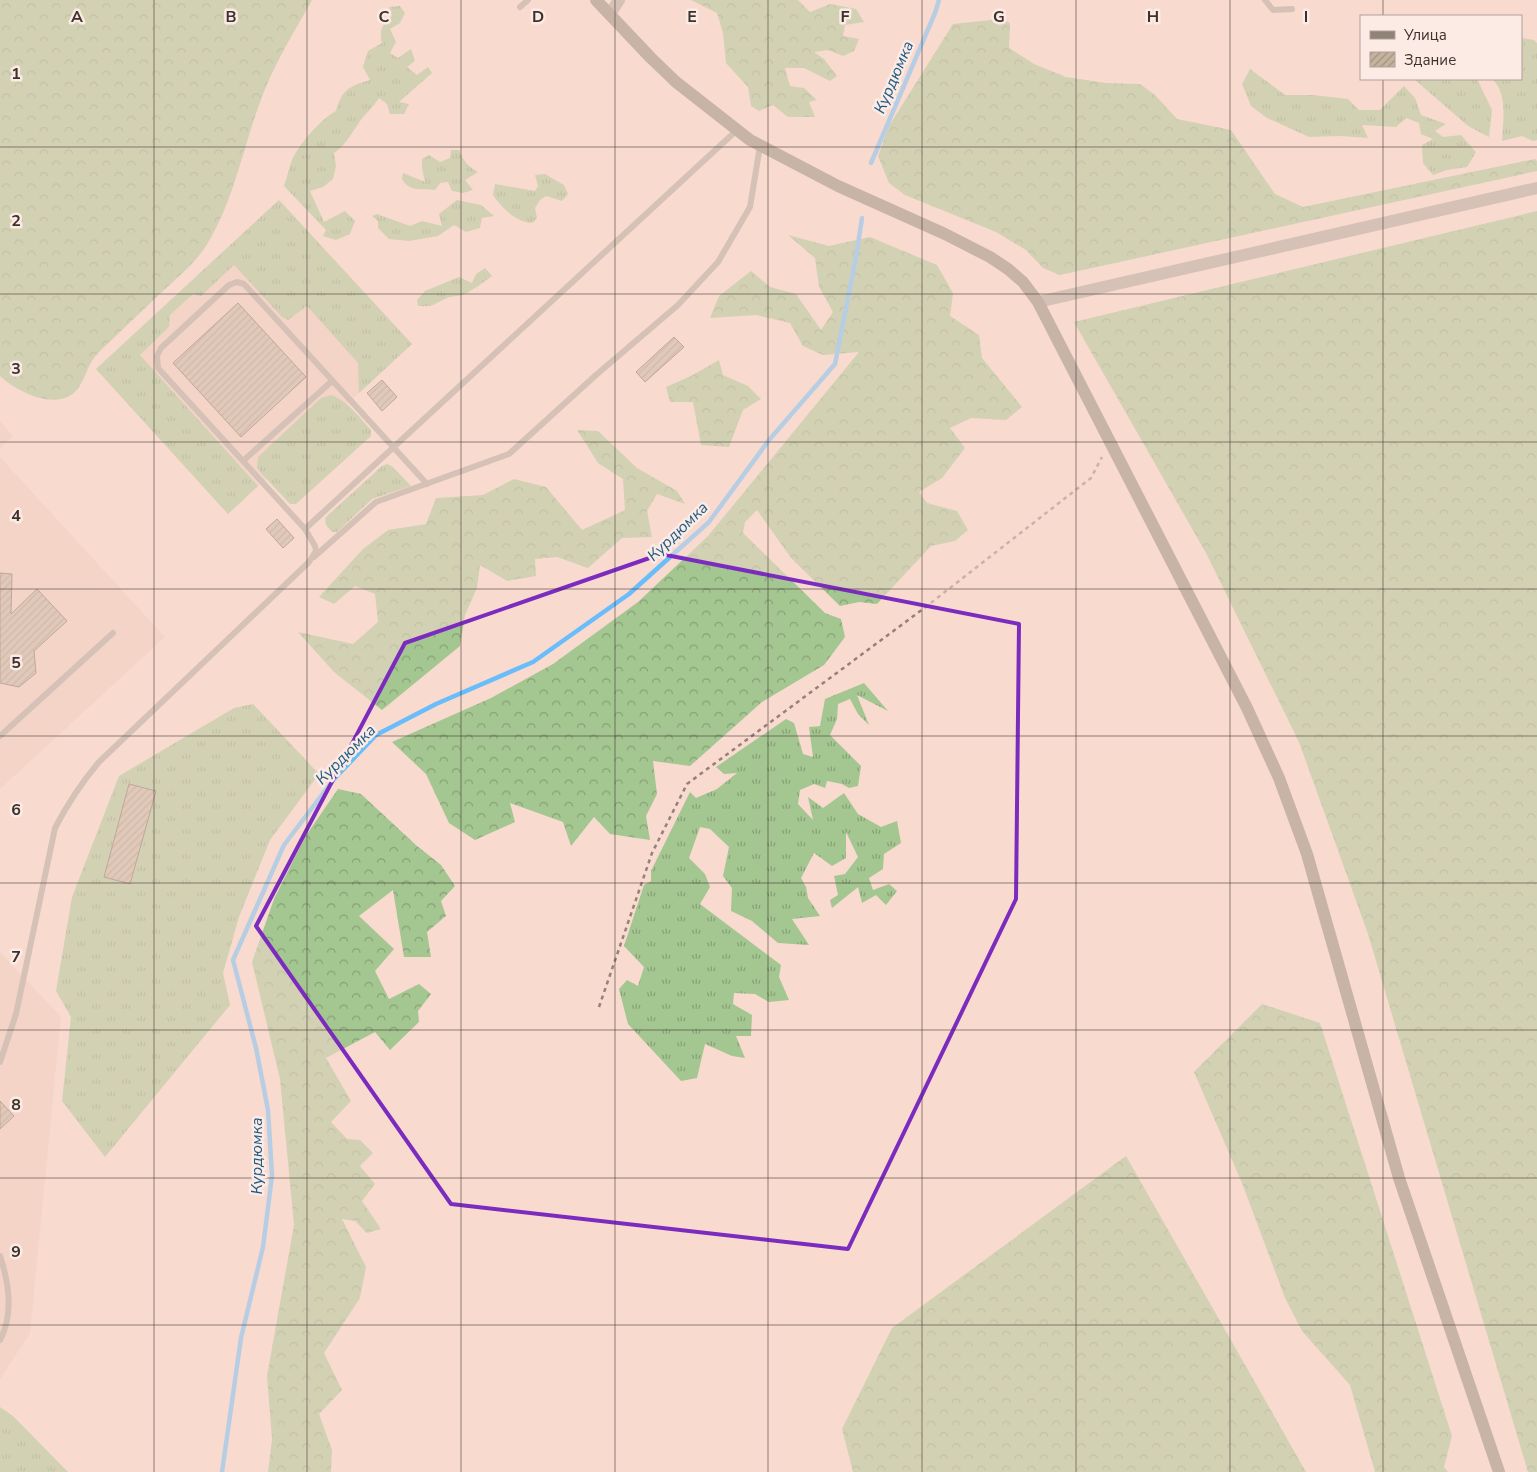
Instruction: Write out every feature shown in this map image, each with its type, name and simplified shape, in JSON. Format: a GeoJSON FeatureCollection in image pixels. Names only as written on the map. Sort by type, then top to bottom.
{"type":"FeatureCollection","features":[{"type":"Feature","properties":{"kind":"main road"},"geometry":{"type":"LineString","coordinates":[[596,0],[676,82],[713,113],[760,146],[838,186],[990,257],[1023,282],[1038,302],[1247,708],[1279,778],[1307,854],[1399,1178],[1499,1472]]}},
{"type":"Feature","properties":{"kind":"street"},"geometry":{"type":"LineString","coordinates":[[610,14],[619,0]]}},
{"type":"Feature","properties":{"kind":"street"},"geometry":{"type":"LineString","coordinates":[[1038,302],[1537,188]]}},
{"type":"Feature","properties":{"kind":"lane"},"geometry":{"type":"LineString","coordinates":[[520,7],[528,0]]}},
{"type":"Feature","properties":{"kind":"lane"},"geometry":{"type":"LineString","coordinates":[[1265,0],[1273,10],[1292,9]]}},
{"type":"Feature","properties":{"kind":"lane"},"geometry":{"type":"LineString","coordinates":[[305,529],[737,130]]}},
{"type":"Feature","properties":{"kind":"lane"},"geometry":{"type":"LineString","coordinates":[[0,1062],[16,1014],[55,828],[90,772],[314,557],[376,502],[509,454],[596,375],[678,305],[718,262],[750,207],[760,146]]}},
{"type":"Feature","properties":{"kind":"lane"},"geometry":{"type":"LineString","coordinates":[[314,557],[315,546],[305,529],[158,368],[156,362],[161,348],[230,284],[237,282],[244,284],[427,484]]}},
{"type":"Feature","properties":{"kind":"lane"},"geometry":{"type":"LineString","coordinates":[[243,461],[332,381]]}},
{"type":"Feature","properties":{"kind":"lane"},"geometry":{"type":"LineString","coordinates":[[0,736],[113,633]]}},
{"type":"Feature","properties":{"kind":"lane"},"geometry":{"type":"LineString","coordinates":[[0,1256],[7,1279],[8,1320],[0,1340]]}},
{"type":"Feature","properties":{"kind":"path"},"geometry":{"type":"LineString","coordinates":[[599,1008],[652,853],[687,784],[930,603],[1091,478],[1111,443]]}},
{"type":"Feature","properties":{"kind":"highlighted area"},"geometry":{"type":"Polygon","coordinates":[[[661,554],[1019,624],[1016,899],[848,1249],[451,1204],[256,926],[405,643],[661,554]]]}},
{"type":"Feature","properties":{"kind":"shaded area"},"geometry":{"type":"Polygon","coordinates":[[[279,200],[412,344],[228,514],[96,369],[279,200]]]}},
{"type":"Feature","properties":{"kind":"shaded area"},"geometry":{"type":"Polygon","coordinates":[[[0,421],[13,436],[0,448],[0,421]]]}},
{"type":"Feature","properties":{"kind":"shaded area"},"geometry":{"type":"Polygon","coordinates":[[[0,457],[165,637],[0,789],[0,457]]]}},
{"type":"Feature","properties":{"kind":"shaded area"},"geometry":{"type":"Polygon","coordinates":[[[0,952],[61,1017],[30,1333],[0,1379],[0,952]]]}},
{"type":"Feature","properties":{"kind":"green space"},"geometry":{"type":"Polygon","coordinates":[[[0,0],[312,0],[270,77],[230,195],[206,246],[186,270],[94,357],[75,392],[57,400],[36,397],[25,393],[0,376],[0,0]]]}},
{"type":"Feature","properties":{"kind":"green space"},"geometry":{"type":"Polygon","coordinates":[[[691,0],[798,0],[810,12],[830,4],[856,9],[864,22],[845,25],[843,36],[859,39],[854,51],[843,56],[828,50],[814,52],[824,59],[837,76],[830,81],[804,68],[785,68],[790,86],[804,88],[817,100],[809,102],[815,117],[788,117],[773,105],[759,111],[751,106],[748,87],[726,63],[723,33],[717,13],[691,0]]]}},
{"type":"Feature","properties":{"kind":"green space"},"geometry":{"type":"Polygon","coordinates":[[[400,6],[405,13],[400,23],[390,29],[396,42],[390,53],[398,58],[411,49],[415,61],[407,67],[417,75],[428,67],[432,73],[399,102],[409,104],[404,114],[390,114],[387,104],[379,98],[360,121],[347,141],[334,153],[336,166],[333,179],[323,187],[310,191],[324,222],[345,211],[355,221],[350,234],[336,240],[323,236],[326,230],[284,186],[292,160],[305,140],[330,114],[336,111],[344,93],[357,84],[370,80],[363,67],[368,51],[382,43],[382,28],[392,16],[389,7],[400,6]]]}},
{"type":"Feature","properties":{"kind":"green space"},"geometry":{"type":"Polygon","coordinates":[[[1001,19],[1010,23],[1009,48],[1034,64],[1066,77],[1106,83],[1140,84],[1155,95],[1177,119],[1231,130],[1275,194],[1303,207],[1535,159],[1537,161],[1537,171],[1060,275],[1043,268],[1026,250],[996,232],[905,195],[889,183],[878,156],[889,126],[953,24],[1001,19]]]}},
{"type":"Feature","properties":{"kind":"green space"},"geometry":{"type":"Polygon","coordinates":[[[1522,38],[1534,40],[1537,43],[1537,140],[1533,141],[1522,136],[1502,141],[1503,108],[1497,85],[1493,80],[1522,80],[1522,38]]]}},
{"type":"Feature","properties":{"kind":"green space"},"geometry":{"type":"Polygon","coordinates":[[[1250,69],[1285,95],[1313,95],[1348,99],[1359,110],[1380,110],[1404,86],[1415,98],[1421,115],[1446,124],[1435,131],[1443,137],[1461,135],[1476,152],[1467,167],[1447,170],[1433,175],[1423,163],[1422,145],[1433,139],[1421,134],[1419,123],[1406,118],[1396,127],[1362,125],[1368,138],[1340,136],[1309,137],[1267,118],[1251,106],[1242,84],[1250,69]]]}},
{"type":"Feature","properties":{"kind":"green space"},"geometry":{"type":"Polygon","coordinates":[[[1415,80],[1477,80],[1492,110],[1489,137],[1468,126],[1415,80]]]}},
{"type":"Feature","properties":{"kind":"green space"},"geometry":{"type":"Polygon","coordinates":[[[451,150],[459,150],[466,163],[478,172],[465,180],[473,190],[463,193],[452,191],[448,182],[440,183],[435,190],[416,189],[409,186],[402,179],[403,173],[425,182],[422,159],[429,155],[440,162],[450,158],[451,150]]]}},
{"type":"Feature","properties":{"kind":"green space"},"geometry":{"type":"Polygon","coordinates":[[[545,174],[564,185],[568,194],[562,201],[546,196],[540,200],[535,208],[537,218],[532,223],[520,220],[510,214],[493,195],[495,184],[535,191],[538,186],[535,175],[545,174]]]}},
{"type":"Feature","properties":{"kind":"green space"},"geometry":{"type":"Polygon","coordinates":[[[279,200],[412,344],[359,393],[358,363],[307,306],[288,320],[282,317],[234,265],[201,296],[193,294],[170,315],[169,327],[140,355],[258,486],[228,514],[96,369],[279,200]]]}},
{"type":"Feature","properties":{"kind":"green space"},"geometry":{"type":"Polygon","coordinates":[[[457,200],[481,205],[494,216],[482,218],[480,228],[466,232],[454,225],[438,236],[409,241],[389,239],[378,228],[378,221],[372,216],[377,214],[410,226],[422,221],[442,226],[439,214],[457,200]]]}},
{"type":"Feature","properties":{"kind":"green space"},"geometry":{"type":"Polygon","coordinates":[[[1537,211],[1537,1472],[1528,1472],[1368,934],[1299,742],[1206,553],[1074,322],[1537,211]]]}},
{"type":"Feature","properties":{"kind":"green space"},"geometry":{"type":"Polygon","coordinates":[[[788,235],[829,246],[870,237],[937,265],[953,293],[950,316],[979,335],[982,358],[1022,407],[1006,420],[971,418],[950,428],[965,448],[942,478],[919,492],[927,503],[957,511],[968,530],[955,541],[931,546],[877,604],[859,602],[840,606],[791,558],[757,510],[745,522],[743,533],[825,613],[841,619],[845,637],[824,665],[762,702],[690,766],[653,761],[657,794],[646,816],[650,840],[610,834],[594,817],[571,846],[563,822],[510,803],[515,822],[475,840],[449,823],[426,774],[392,742],[491,698],[553,664],[638,602],[708,536],[859,352],[823,355],[803,346],[790,323],[756,315],[710,318],[719,296],[751,271],[770,287],[796,294],[821,330],[833,312],[819,287],[815,258],[788,235]]]}},
{"type":"Feature","properties":{"kind":"green space"},"geometry":{"type":"Polygon","coordinates":[[[485,268],[492,276],[465,294],[452,296],[430,306],[418,306],[417,300],[425,291],[459,277],[472,283],[476,274],[485,268]]]}},
{"type":"Feature","properties":{"kind":"green space"},"geometry":{"type":"Polygon","coordinates":[[[719,360],[723,375],[748,386],[761,399],[743,410],[729,447],[701,445],[693,402],[670,402],[666,387],[691,376],[719,360]]]}},
{"type":"Feature","properties":{"kind":"green space"},"geometry":{"type":"Polygon","coordinates":[[[331,395],[337,397],[353,410],[371,430],[371,436],[296,504],[290,504],[260,472],[257,467],[258,457],[321,398],[331,395]]]}},
{"type":"Feature","properties":{"kind":"green space"},"geometry":{"type":"Polygon","coordinates":[[[577,430],[598,431],[637,468],[677,491],[685,504],[657,494],[647,511],[652,537],[622,538],[588,568],[557,557],[535,559],[536,576],[507,581],[480,565],[477,588],[465,615],[460,646],[382,710],[334,672],[298,632],[353,644],[378,622],[375,594],[355,586],[334,604],[319,597],[363,549],[388,530],[426,524],[436,498],[483,495],[514,479],[546,487],[582,530],[625,510],[623,479],[598,463],[577,430]]]}},
{"type":"Feature","properties":{"kind":"green space"},"geometry":{"type":"Polygon","coordinates":[[[387,464],[393,467],[411,486],[372,499],[337,532],[329,529],[325,522],[326,517],[382,466],[387,464]]]}},
{"type":"Feature","properties":{"kind":"green space"},"geometry":{"type":"Polygon","coordinates":[[[864,683],[888,711],[857,695],[869,725],[858,714],[850,699],[838,704],[837,719],[830,735],[861,766],[858,786],[849,788],[842,784],[827,781],[825,788],[814,784],[800,790],[798,804],[813,820],[808,797],[823,808],[844,793],[858,814],[881,827],[897,821],[901,843],[884,854],[883,869],[869,878],[873,890],[889,884],[897,891],[886,905],[876,895],[862,903],[858,887],[832,908],[830,900],[838,895],[834,876],[845,874],[858,857],[846,832],[846,858],[832,866],[814,853],[801,878],[806,887],[808,898],[820,916],[792,919],[809,945],[778,943],[752,921],[731,911],[732,888],[723,876],[729,847],[710,829],[700,827],[689,858],[705,874],[710,887],[700,904],[781,965],[779,977],[789,1000],[769,1002],[755,994],[734,993],[733,1004],[752,1015],[751,1036],[736,1036],[745,1058],[732,1056],[705,1044],[697,1078],[681,1081],[628,1024],[619,989],[627,980],[638,986],[644,967],[624,946],[644,885],[651,881],[651,871],[690,792],[696,798],[717,789],[737,773],[724,774],[716,767],[786,719],[794,723],[803,754],[813,757],[809,727],[820,726],[825,699],[864,683]]]}},
{"type":"Feature","properties":{"kind":"green space"},"geometry":{"type":"Polygon","coordinates":[[[253,704],[319,774],[270,840],[239,917],[223,973],[230,1005],[105,1157],[62,1101],[71,1017],[56,991],[72,897],[119,776],[234,708],[253,704]]]}},
{"type":"Feature","properties":{"kind":"green space"},"geometry":{"type":"Polygon","coordinates":[[[338,789],[361,794],[417,846],[441,865],[455,886],[441,901],[446,916],[427,932],[431,957],[404,957],[393,890],[359,916],[394,949],[375,971],[389,999],[419,984],[431,994],[418,1011],[419,1022],[390,1050],[375,1032],[326,1058],[351,1101],[331,1122],[347,1139],[360,1140],[373,1153],[360,1166],[375,1184],[362,1201],[381,1229],[367,1233],[355,1221],[342,1219],[366,1267],[360,1298],[324,1353],[342,1390],[319,1414],[332,1450],[331,1472],[268,1472],[272,1439],[267,1376],[294,1225],[280,1079],[252,962],[274,899],[305,837],[338,789]]]}},
{"type":"Feature","properties":{"kind":"green space"},"geometry":{"type":"Polygon","coordinates":[[[1262,1004],[1320,1023],[1452,1436],[1444,1467],[1448,1472],[1375,1472],[1350,1385],[1302,1331],[1285,1298],[1242,1183],[1194,1072],[1262,1004]]]}},
{"type":"Feature","properties":{"kind":"green space"},"geometry":{"type":"Polygon","coordinates":[[[1126,1156],[1306,1472],[853,1472],[842,1429],[892,1328],[1126,1156]]]}},
{"type":"Feature","properties":{"kind":"green space"},"geometry":{"type":"Polygon","coordinates":[[[0,1407],[13,1416],[68,1472],[0,1472],[0,1407]]]}},
{"type":"Feature","properties":{"kind":"building"},"geometry":{"type":"Polygon","coordinates":[[[238,303],[306,377],[241,437],[173,363],[238,303]]]}},
{"type":"Feature","properties":{"kind":"building"},"geometry":{"type":"Polygon","coordinates":[[[674,337],[684,347],[645,382],[636,372],[674,337]]]}},
{"type":"Feature","properties":{"kind":"building"},"geometry":{"type":"Polygon","coordinates":[[[382,380],[397,397],[382,411],[367,393],[382,380]]]}},
{"type":"Feature","properties":{"kind":"building"},"geometry":{"type":"Polygon","coordinates":[[[277,519],[294,538],[283,548],[266,529],[277,519]]]}},
{"type":"Feature","properties":{"kind":"building"},"geometry":{"type":"Polygon","coordinates":[[[0,573],[12,574],[11,614],[37,589],[67,621],[34,651],[36,673],[19,687],[0,683],[0,573]]]}},
{"type":"Feature","properties":{"kind":"building"},"geometry":{"type":"Polygon","coordinates":[[[129,784],[156,791],[130,884],[104,877],[129,784]]]}},
{"type":"Feature","properties":{"kind":"building"},"geometry":{"type":"Polygon","coordinates":[[[0,1101],[14,1116],[0,1129],[0,1101]]]}},
{"type":"Feature","properties":{"kind":"waterway","name":"Курдюмка"},"geometry":{"type":"LineString","coordinates":[[871,163],[939,0]]}},
{"type":"Feature","properties":{"kind":"waterway","name":"Курдюмка"},"geometry":{"type":"LineString","coordinates":[[222,1472],[241,1338],[263,1247],[272,1176],[268,1110],[256,1048],[233,960],[284,845],[334,779],[376,735],[436,704],[533,662],[629,594],[709,522],[769,440],[835,364],[862,218]]}}]}
